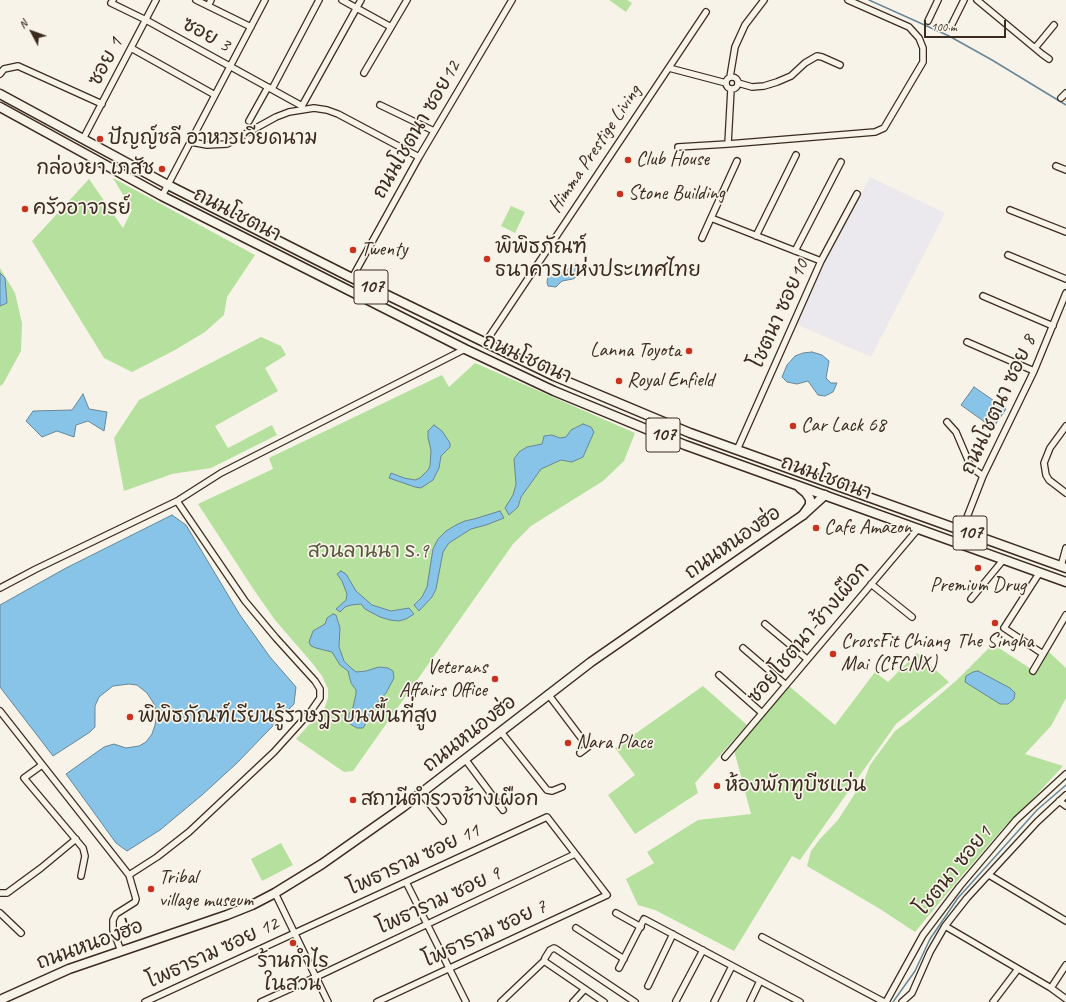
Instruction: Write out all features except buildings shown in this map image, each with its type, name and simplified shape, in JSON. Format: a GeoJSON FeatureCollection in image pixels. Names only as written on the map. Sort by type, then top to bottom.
{"type":"FeatureCollection","features":[{"type":"Feature","properties":{"kind":"main road","name":"ถนนโชตนา"},"geometry":{"type":"LineString","coordinates":[[0,94],[168,185],[352,278],[580,388],[690,433],[1064,567]]}},
{"type":"Feature","properties":{"kind":"main road","name":"ถนนโชตนา"},"geometry":{"type":"LineString","coordinates":[[0,107],[162,196],[465,349],[554,391],[685,445],[1066,582]]}},
{"type":"Feature","properties":{"kind":"main road"},"geometry":{"type":"LineString","coordinates":[[685,445],[690,433]]}},
{"type":"Feature","properties":{"kind":"main road"},"geometry":{"type":"LineString","coordinates":[[826,495],[830,483]]}},
{"type":"Feature","properties":{"kind":"main road"},"geometry":{"type":"LineString","coordinates":[[796,486],[806,493],[810,499],[810,505],[803,515]]}},
{"type":"Feature","properties":{"kind":"main road","name":"ถนนหนองฮ่อ"},"geometry":{"type":"LineString","coordinates":[[0,1000],[54,975],[227,915],[252,905],[275,893],[322,864],[386,820],[591,662],[803,515],[826,495]]}},
{"type":"Feature","properties":{"kind":"street","name":"ซอย 3"},"geometry":{"type":"LineString","coordinates":[[112,0],[111,3],[146,20],[302,106],[357,8]]}},
{"type":"Feature","properties":{"kind":"street","name":"ซอย 1"},"geometry":{"type":"LineString","coordinates":[[83,139],[156,0]]}},
{"type":"Feature","properties":{"kind":"street"},"geometry":{"type":"LineString","coordinates":[[196,0],[251,27]]}},
{"type":"Feature","properties":{"kind":"street"},"geometry":{"type":"LineString","coordinates":[[208,6],[211,0]]}},
{"type":"Feature","properties":{"kind":"street"},"geometry":{"type":"LineString","coordinates":[[162,196],[266,0]]}},
{"type":"Feature","properties":{"kind":"street"},"geometry":{"type":"LineString","coordinates":[[249,121],[270,88],[320,0]]}},
{"type":"Feature","properties":{"kind":"street"},"geometry":{"type":"LineString","coordinates":[[342,0],[392,27]]}},
{"type":"Feature","properties":{"kind":"street"},"geometry":{"type":"LineString","coordinates":[[357,8],[361,0]]}},
{"type":"Feature","properties":{"kind":"street"},"geometry":{"type":"LineString","coordinates":[[364,73],[407,0]]}},
{"type":"Feature","properties":{"kind":"street","name":"ถนนโชตนา ซอย12"},"geometry":{"type":"LineString","coordinates":[[352,278],[419,157],[512,0]]}},
{"type":"Feature","properties":{"kind":"street"},"geometry":{"type":"LineString","coordinates":[[678,147],[875,132],[884,128],[923,62],[923,48],[919,38],[909,27],[848,0]]}},
{"type":"Feature","properties":{"kind":"street"},"geometry":{"type":"LineString","coordinates":[[928,21],[938,0]]}},
{"type":"Feature","properties":{"kind":"street"},"geometry":{"type":"LineString","coordinates":[[951,26],[964,0]]}},
{"type":"Feature","properties":{"kind":"street"},"geometry":{"type":"LineString","coordinates":[[977,0],[1049,59]]}},
{"type":"Feature","properties":{"kind":"street"},"geometry":{"type":"LineString","coordinates":[[726,83],[727,79],[730,77],[735,47],[745,25],[760,1]]}},
{"type":"Feature","properties":{"kind":"street","name":"Himma Prestige Living"},"geometry":{"type":"LineString","coordinates":[[485,343],[706,12]]}},
{"type":"Feature","properties":{"kind":"street"},"geometry":{"type":"LineString","coordinates":[[1035,48],[1054,25]]}},
{"type":"Feature","properties":{"kind":"street"},"geometry":{"type":"LineString","coordinates":[[131,48],[215,96]]}},
{"type":"Feature","properties":{"kind":"street"},"geometry":{"type":"LineString","coordinates":[[730,77],[736,78],[738,83],[752,87],[764,86],[791,76],[805,63],[817,56],[840,65]]}},
{"type":"Feature","properties":{"kind":"street"},"geometry":{"type":"LineString","coordinates":[[0,74],[4,69],[18,66],[102,104]]}},
{"type":"Feature","properties":{"kind":"street"},"geometry":{"type":"LineString","coordinates":[[669,68],[726,83],[730,89],[728,144]]}},
{"type":"Feature","properties":{"kind":"street"},"geometry":{"type":"LineString","coordinates":[[730,89],[734,88],[738,83]]}},
{"type":"Feature","properties":{"kind":"street"},"geometry":{"type":"LineString","coordinates":[[1061,98],[1066,93]]}},
{"type":"Feature","properties":{"kind":"street"},"geometry":{"type":"LineString","coordinates":[[380,105],[434,131]]}},
{"type":"Feature","properties":{"kind":"street"},"geometry":{"type":"LineString","coordinates":[[191,142],[207,145],[227,144],[276,117],[289,112],[314,108],[327,110],[338,114],[419,157]]}},
{"type":"Feature","properties":{"kind":"street"},"geometry":{"type":"LineString","coordinates":[[756,236],[796,155]]}},
{"type":"Feature","properties":{"kind":"street"},"geometry":{"type":"LineString","coordinates":[[702,238],[737,161]]}},
{"type":"Feature","properties":{"kind":"street"},"geometry":{"type":"LineString","coordinates":[[796,251],[841,162]]}},
{"type":"Feature","properties":{"kind":"street"},"geometry":{"type":"LineString","coordinates":[[1056,166],[1065,168]]}},
{"type":"Feature","properties":{"kind":"street","name":"โชตนา ซอย10"},"geometry":{"type":"LineString","coordinates":[[738,450],[821,261],[856,194]]}},
{"type":"Feature","properties":{"kind":"street"},"geometry":{"type":"LineString","coordinates":[[1010,210],[1066,232]]}},
{"type":"Feature","properties":{"kind":"street"},"geometry":{"type":"LineString","coordinates":[[711,218],[821,261]]}},
{"type":"Feature","properties":{"kind":"street"},"geometry":{"type":"LineString","coordinates":[[1008,255],[1066,279]]}},
{"type":"Feature","properties":{"kind":"street","name":"ถนนโชตนา ซอย 8"},"geometry":{"type":"LineString","coordinates":[[962,530],[983,476],[1034,371],[1066,293]]}},
{"type":"Feature","properties":{"kind":"street"},"geometry":{"type":"LineString","coordinates":[[983,296],[1053,326]]}},
{"type":"Feature","properties":{"kind":"street"},"geometry":{"type":"LineString","coordinates":[[967,342],[1034,371]]}},
{"type":"Feature","properties":{"kind":"street"},"geometry":{"type":"LineString","coordinates":[[0,588],[177,501],[221,473],[465,349]]}},
{"type":"Feature","properties":{"kind":"street"},"geometry":{"type":"LineString","coordinates":[[947,422],[956,432],[971,467],[983,476]]}},
{"type":"Feature","properties":{"kind":"street"},"geometry":{"type":"LineString","coordinates":[[1066,426],[1050,448],[1044,463],[1046,475],[1049,480],[1066,493]]}},
{"type":"Feature","properties":{"kind":"street"},"geometry":{"type":"LineString","coordinates":[[129,875],[156,857],[194,827],[274,752],[311,711],[320,698],[320,689],[315,681],[245,601],[177,501]]}},
{"type":"Feature","properties":{"kind":"street","name":"ซอยโชตนา-ช้างเผือก"},"geometry":{"type":"LineString","coordinates":[[725,757],[918,529]]}},
{"type":"Feature","properties":{"kind":"street"},"geometry":{"type":"LineString","coordinates":[[1064,567],[1066,548]]}},
{"type":"Feature","properties":{"kind":"street"},"geometry":{"type":"LineString","coordinates":[[971,599],[1004,559]]}},
{"type":"Feature","properties":{"kind":"street"},"geometry":{"type":"LineString","coordinates":[[1040,572],[1004,628],[1043,654]]}},
{"type":"Feature","properties":{"kind":"street"},"geometry":{"type":"LineString","coordinates":[[871,584],[912,616]]}},
{"type":"Feature","properties":{"kind":"street"},"geometry":{"type":"LineString","coordinates":[[1033,671],[1066,615]]}},
{"type":"Feature","properties":{"kind":"street"},"geometry":{"type":"LineString","coordinates":[[765,624],[807,660]]}},
{"type":"Feature","properties":{"kind":"street"},"geometry":{"type":"LineString","coordinates":[[743,648],[786,685]]}},
{"type":"Feature","properties":{"kind":"street"},"geometry":{"type":"LineString","coordinates":[[720,675],[762,713]]}},
{"type":"Feature","properties":{"kind":"street"},"geometry":{"type":"LineString","coordinates":[[548,694],[588,747],[580,753]]}},
{"type":"Feature","properties":{"kind":"street"},"geometry":{"type":"LineString","coordinates":[[0,711],[129,875],[135,891],[135,902],[116,914],[113,920],[113,930],[121,951]]}},
{"type":"Feature","properties":{"kind":"street"},"geometry":{"type":"LineString","coordinates":[[501,732],[547,790],[552,791],[562,787]]}},
{"type":"Feature","properties":{"kind":"street"},"geometry":{"type":"LineString","coordinates":[[465,759],[503,810]]}},
{"type":"Feature","properties":{"kind":"street"},"geometry":{"type":"LineString","coordinates":[[42,765],[24,778],[83,848],[85,856],[81,876]]}},
{"type":"Feature","properties":{"kind":"street","name":"โชตนา ซอย1"},"geometry":{"type":"LineString","coordinates":[[885,1002],[922,935],[960,886],[1016,820],[1066,774]]}},
{"type":"Feature","properties":{"kind":"street"},"geometry":{"type":"LineString","coordinates":[[421,793],[443,821]]}},
{"type":"Feature","properties":{"kind":"street"},"geometry":{"type":"LineString","coordinates":[[902,1002],[912,993],[915,988],[930,952],[945,926],[967,898],[1037,822],[1066,795]]}},
{"type":"Feature","properties":{"kind":"street"},"geometry":{"type":"LineString","coordinates":[[1059,801],[1066,806]]}},
{"type":"Feature","properties":{"kind":"street","name":"โพธาราม ซอย 11"},"geometry":{"type":"LineString","coordinates":[[295,932],[547,817],[576,854]]}},
{"type":"Feature","properties":{"kind":"street"},"geometry":{"type":"LineString","coordinates":[[0,893],[7,893],[41,868],[76,839]]}},
{"type":"Feature","properties":{"kind":"street","name":"โพธาราม ซอย 7"},"geometry":{"type":"LineString","coordinates":[[377,1002],[607,895],[576,854]]}},
{"type":"Feature","properties":{"kind":"street","name":"โพธาราม ซอย 9"},"geometry":{"type":"LineString","coordinates":[[261,1002],[576,854]]}},
{"type":"Feature","properties":{"kind":"street"},"geometry":{"type":"LineString","coordinates":[[989,875],[1066,921]]}},
{"type":"Feature","properties":{"kind":"street"},"geometry":{"type":"LineString","coordinates":[[406,882],[466,1002]]}},
{"type":"Feature","properties":{"kind":"street"},"geometry":{"type":"LineString","coordinates":[[275,893],[328,1002]]}},
{"type":"Feature","properties":{"kind":"street"},"geometry":{"type":"LineString","coordinates":[[0,913],[21,933]]}},
{"type":"Feature","properties":{"kind":"street"},"geometry":{"type":"LineString","coordinates":[[616,913],[640,927]]}},
{"type":"Feature","properties":{"kind":"street"},"geometry":{"type":"LineString","coordinates":[[619,968],[644,919],[760,981],[789,1000],[800,1002]]}},
{"type":"Feature","properties":{"kind":"street"},"geometry":{"type":"LineString","coordinates":[[945,926],[1018,968],[1066,999]]}},
{"type":"Feature","properties":{"kind":"street"},"geometry":{"type":"LineString","coordinates":[[576,928],[624,959]]}},
{"type":"Feature","properties":{"kind":"street","name":"โพธาราม ซอย 12"},"geometry":{"type":"LineString","coordinates":[[145,1002],[295,932]]}},
{"type":"Feature","properties":{"kind":"street"},"geometry":{"type":"LineString","coordinates":[[648,986],[673,934]]}},
{"type":"Feature","properties":{"kind":"street"},"geometry":{"type":"LineString","coordinates":[[762,937],[885,1002]]}},
{"type":"Feature","properties":{"kind":"street"},"geometry":{"type":"LineString","coordinates":[[501,1002],[544,961],[544,958],[550,950],[554,948],[635,1002]]}},
{"type":"Feature","properties":{"kind":"street"},"geometry":{"type":"LineString","coordinates":[[676,1001],[703,950]]}},
{"type":"Feature","properties":{"kind":"street"},"geometry":{"type":"LineString","coordinates":[[544,961],[604,1002]]}},
{"type":"Feature","properties":{"kind":"street"},"geometry":{"type":"LineString","coordinates":[[1051,988],[1066,965]]}},
{"type":"Feature","properties":{"kind":"street"},"geometry":{"type":"LineString","coordinates":[[714,1002],[732,966]]}},
{"type":"Feature","properties":{"kind":"street"},"geometry":{"type":"LineString","coordinates":[[993,1002],[1018,968]]}},
{"type":"Feature","properties":{"kind":"street"},"geometry":{"type":"LineString","coordinates":[[750,1002],[760,981]]}},
{"type":"Feature","properties":{"kind":"street"},"geometry":{"type":"LineString","coordinates":[[573,1002],[584,989]]}},
{"type":"Feature","properties":{"kind":"shaded area"},"geometry":{"type":"Polygon","coordinates":[[[870,177],[945,213],[871,357],[796,324],[826,260],[870,177]]]}},
{"type":"Feature","properties":{"kind":"green space"},"geometry":{"type":"Polygon","coordinates":[[[609,0],[627,0],[632,3],[626,12],[609,0]]]}},
{"type":"Feature","properties":{"kind":"green space"},"geometry":{"type":"Polygon","coordinates":[[[113,178],[255,255],[227,297],[224,315],[205,332],[175,350],[132,372],[104,358],[32,241],[89,179],[123,228],[132,210],[113,178]]]}},
{"type":"Feature","properties":{"kind":"green space"},"geometry":{"type":"Polygon","coordinates":[[[511,206],[525,212],[515,233],[501,226],[511,206]]]}},
{"type":"Feature","properties":{"kind":"green space"},"geometry":{"type":"Polygon","coordinates":[[[0,268],[15,293],[22,323],[21,351],[3,384],[0,386],[0,268]]]}},
{"type":"Feature","properties":{"kind":"green space"},"geometry":{"type":"Polygon","coordinates":[[[261,337],[281,346],[286,355],[265,368],[278,391],[215,426],[228,448],[272,425],[277,435],[211,468],[172,474],[124,491],[114,438],[139,400],[261,337]]]}},
{"type":"Feature","properties":{"kind":"green space","name":"สวนลานนา ร.9"},"geometry":{"type":"Polygon","coordinates":[[[475,363],[635,433],[624,461],[603,481],[531,526],[513,544],[353,771],[344,772],[296,739],[325,707],[328,698],[328,689],[322,676],[275,620],[198,504],[273,469],[269,458],[442,375],[449,387],[475,363]]]}},
{"type":"Feature","properties":{"kind":"green space"},"geometry":{"type":"Polygon","coordinates":[[[993,644],[1031,669],[1049,652],[1066,668],[1066,698],[1051,726],[1025,754],[1063,766],[1028,804],[1005,826],[915,932],[880,909],[807,866],[811,851],[838,820],[865,778],[870,765],[895,731],[957,680],[993,644]]]}},
{"type":"Feature","properties":{"kind":"green space"},"geometry":{"type":"Polygon","coordinates":[[[917,653],[949,682],[896,724],[800,860],[792,856],[734,951],[655,910],[638,905],[626,879],[654,863],[647,852],[698,820],[751,814],[734,750],[789,686],[835,725],[875,672],[888,682],[917,653]]]}},
{"type":"Feature","properties":{"kind":"green space"},"geometry":{"type":"Polygon","coordinates":[[[703,686],[747,725],[695,783],[698,793],[635,834],[608,795],[635,775],[615,748],[703,686]]]}},
{"type":"Feature","properties":{"kind":"green space"},"geometry":{"type":"Polygon","coordinates":[[[281,843],[293,865],[262,881],[251,859],[281,843]]]}},
{"type":"Feature","properties":{"kind":"water"},"geometry":{"type":"Polygon","coordinates":[[[576,263],[581,265],[583,271],[580,274],[573,279],[562,281],[556,287],[548,286],[548,277],[552,273],[564,273],[576,263]]]}},
{"type":"Feature","properties":{"kind":"water"},"geometry":{"type":"Polygon","coordinates":[[[0,273],[5,278],[7,303],[0,306],[0,273]]]}},
{"type":"Feature","properties":{"kind":"water"},"geometry":{"type":"Polygon","coordinates":[[[812,352],[822,355],[829,361],[826,378],[831,383],[837,383],[833,392],[825,396],[818,395],[808,381],[797,384],[787,382],[782,377],[787,365],[795,356],[812,352]]]}},
{"type":"Feature","properties":{"kind":"water"},"geometry":{"type":"Polygon","coordinates":[[[974,387],[1006,409],[993,428],[961,405],[974,387]]]}},
{"type":"Feature","properties":{"kind":"water"},"geometry":{"type":"Polygon","coordinates":[[[83,394],[89,409],[107,412],[104,431],[88,421],[76,425],[74,437],[57,431],[42,437],[26,421],[33,411],[72,410],[83,394]]]}},
{"type":"Feature","properties":{"kind":"water"},"geometry":{"type":"Polygon","coordinates":[[[583,424],[591,427],[594,432],[583,457],[572,462],[561,460],[541,469],[521,497],[518,507],[509,515],[505,508],[513,495],[516,484],[514,459],[519,452],[527,447],[542,444],[544,436],[552,435],[560,438],[566,437],[571,430],[583,424]]]}},
{"type":"Feature","properties":{"kind":"water"},"geometry":{"type":"Polygon","coordinates":[[[434,425],[442,431],[450,443],[450,447],[441,456],[439,468],[433,480],[421,488],[389,478],[391,473],[415,480],[420,478],[428,470],[430,466],[431,450],[428,431],[434,425]]]}},
{"type":"Feature","properties":{"kind":"water"},"geometry":{"type":"Polygon","coordinates":[[[500,511],[504,518],[471,529],[449,543],[443,552],[436,589],[432,597],[419,611],[414,605],[422,597],[427,587],[433,549],[438,539],[446,531],[456,525],[500,511]]]}},
{"type":"Feature","properties":{"kind":"water"},"geometry":{"type":"Polygon","coordinates":[[[172,515],[186,525],[240,615],[270,657],[296,687],[294,704],[237,763],[202,795],[160,830],[127,851],[116,843],[66,774],[104,747],[114,744],[126,748],[139,746],[146,742],[152,734],[155,725],[157,714],[154,704],[147,693],[137,685],[129,684],[113,686],[99,697],[95,706],[95,727],[90,732],[53,756],[0,687],[0,605],[66,568],[172,515]]]}},
{"type":"Feature","properties":{"kind":"water"},"geometry":{"type":"Polygon","coordinates":[[[341,571],[346,574],[356,591],[372,605],[391,611],[409,608],[414,614],[399,621],[390,620],[380,617],[365,609],[361,604],[345,607],[340,612],[336,609],[346,600],[347,594],[342,581],[337,574],[341,571]]]}},
{"type":"Feature","properties":{"kind":"water"},"geometry":{"type":"Polygon","coordinates":[[[333,614],[336,615],[340,628],[339,647],[344,661],[350,667],[356,672],[379,667],[388,668],[393,671],[394,678],[386,693],[375,705],[363,728],[357,728],[347,722],[356,694],[356,690],[351,683],[348,671],[340,665],[332,652],[311,646],[309,642],[313,631],[325,624],[327,618],[333,614]]]}},
{"type":"Feature","properties":{"kind":"water"},"geometry":{"type":"Polygon","coordinates":[[[978,671],[1010,688],[1015,693],[1014,699],[1008,704],[1000,704],[965,682],[966,676],[978,671]]]}},
{"type":"Feature","properties":{"kind":"waterway"},"geometry":{"type":"LineString","coordinates":[[869,0],[949,36],[1066,105]]}},
{"type":"Feature","properties":{"kind":"waterway"},"geometry":{"type":"LineString","coordinates":[[893,1002],[915,971],[930,939],[958,898],[1037,810],[1066,785]]}},
{"type":"Feature","properties":{"kind":"place","name":"ปัญญ์ชลี อาหารเวียดนาม"},"geometry":{"type":"Point","coordinates":[100,139]}},
{"type":"Feature","properties":{"kind":"place","name":"Club House"},"geometry":{"type":"Point","coordinates":[628,160]}},
{"type":"Feature","properties":{"kind":"place","name":"กล่องยา เภสัช"},"geometry":{"type":"Point","coordinates":[162,169]}},
{"type":"Feature","properties":{"kind":"place","name":"Stone Building"},"geometry":{"type":"Point","coordinates":[620,194]}},
{"type":"Feature","properties":{"kind":"place","name":"ครัวอาจารย์"},"geometry":{"type":"Point","coordinates":[25,209]}},
{"type":"Feature","properties":{"kind":"place","name":"Twenty"},"geometry":{"type":"Point","coordinates":[353,250]}},
{"type":"Feature","properties":{"kind":"place","name":"พิพิธภัณฑ์ ธนาคารแห่งประเทศไทย"},"geometry":{"type":"Point","coordinates":[487,259]}},
{"type":"Feature","properties":{"kind":"place","name":"Lanna Toyota"},"geometry":{"type":"Point","coordinates":[689,351]}},
{"type":"Feature","properties":{"kind":"place","name":"Royal Enfield"},"geometry":{"type":"Point","coordinates":[619,381]}},
{"type":"Feature","properties":{"kind":"place","name":"Car Lack 68"},"geometry":{"type":"Point","coordinates":[793,426]}},
{"type":"Feature","properties":{"kind":"place","name":"Cafe Amazon"},"geometry":{"type":"Point","coordinates":[816,528]}},
{"type":"Feature","properties":{"kind":"place","name":"Premium Drug"},"geometry":{"type":"Point","coordinates":[978,568]}},
{"type":"Feature","properties":{"kind":"place","name":"The Singha"},"geometry":{"type":"Point","coordinates":[995,623]}},
{"type":"Feature","properties":{"kind":"place","name":"CrossFit Chiang Mai (CFCNX)"},"geometry":{"type":"Point","coordinates":[833,654]}},
{"type":"Feature","properties":{"kind":"place","name":"Veterans Affairs Office"},"geometry":{"type":"Point","coordinates":[495,679]}},
{"type":"Feature","properties":{"kind":"place","name":"พิพิธภัณฑ์เรียนรู้ราษฎรบนพื้นที่สูง"},"geometry":{"type":"Point","coordinates":[130,717]}},
{"type":"Feature","properties":{"kind":"place","name":"Nara Place"},"geometry":{"type":"Point","coordinates":[568,743]}},
{"type":"Feature","properties":{"kind":"place","name":"ห้องพักทูบีซแว่น"},"geometry":{"type":"Point","coordinates":[717,786]}},
{"type":"Feature","properties":{"kind":"place","name":"สถานีตำรวจช้างเผือก"},"geometry":{"type":"Point","coordinates":[353,800]}},
{"type":"Feature","properties":{"kind":"place","name":"Tribal village museum"},"geometry":{"type":"Point","coordinates":[151,889]}},
{"type":"Feature","properties":{"kind":"place","name":"ร้านกำไร ในสวน"},"geometry":{"type":"Point","coordinates":[293,943]}}]}
